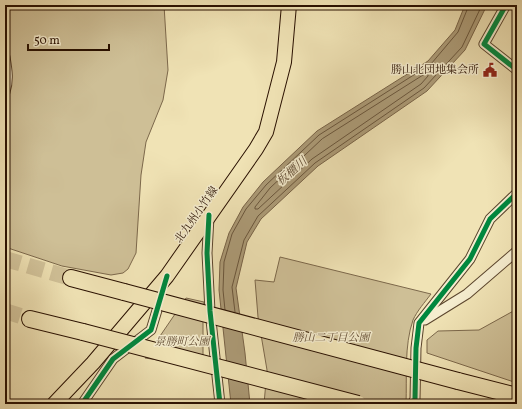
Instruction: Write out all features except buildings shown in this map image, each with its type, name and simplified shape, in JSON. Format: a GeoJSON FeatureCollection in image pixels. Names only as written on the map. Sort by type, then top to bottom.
{"type":"FeatureCollection","features":[{"type":"Feature","properties":{"kind":"highway"},"geometry":{"type":"LineString","coordinates":[[71,278],[517,396]]}},
{"type":"Feature","properties":{"kind":"highway"},"geometry":{"type":"LineString","coordinates":[[30,319],[358,404]]}},
{"type":"Feature","properties":{"kind":"main road","name":"北九州小竹線"},"geometry":{"type":"LineString","coordinates":[[54,404],[93,363],[167,276],[256,149],[266,132],[284,62],[288,5]]}},
{"type":"Feature","properties":{"kind":"street"},"geometry":{"type":"LineString","coordinates":[[506,5],[484,44],[517,70]]}},
{"type":"Feature","properties":{"kind":"street"},"geometry":{"type":"LineString","coordinates":[[5,57],[8,71],[5,92]]}},
{"type":"Feature","properties":{"kind":"street"},"geometry":{"type":"LineString","coordinates":[[412,404],[415,399],[416,348],[419,323],[470,259],[490,219],[517,193]]}},
{"type":"Feature","properties":{"kind":"street"},"geometry":{"type":"LineString","coordinates":[[209,215],[207,253],[210,311],[220,404]]}},
{"type":"Feature","properties":{"kind":"street"},"geometry":{"type":"LineString","coordinates":[[419,323],[467,294],[517,251]]}},
{"type":"Feature","properties":{"kind":"street"},"geometry":{"type":"LineString","coordinates":[[82,404],[113,359],[152,330],[167,276]]}},
{"type":"Feature","properties":{"kind":"green space"},"geometry":{"type":"Polygon","coordinates":[[[5,5],[164,5],[168,70],[163,100],[146,142],[141,175],[136,253],[128,269],[123,273],[111,275],[62,266],[5,247],[5,5]]]}},
{"type":"Feature","properties":{"kind":"green space","name":"勝山二丁目公園"},"geometry":{"type":"Polygon","coordinates":[[[280,257],[431,294],[413,320],[410,330],[406,362],[406,404],[264,404],[267,370],[258,317],[255,280],[274,282],[280,257]]]}},
{"type":"Feature","properties":{"kind":"green space","name":"景勝町公園"},"geometry":{"type":"Polygon","coordinates":[[[186,298],[204,302],[203,367],[145,358],[186,298]]]}},
{"type":"Feature","properties":{"kind":"green space"},"geometry":{"type":"Polygon","coordinates":[[[517,309],[517,383],[427,353],[427,340],[438,331],[479,330],[517,309]]]}},
{"type":"Feature","properties":{"kind":"water","name":"板櫃川"},"geometry":{"type":"Polygon","coordinates":[[[465,5],[487,5],[465,50],[427,91],[318,166],[261,219],[247,242],[236,288],[250,404],[231,404],[219,290],[220,262],[229,233],[243,207],[263,182],[317,131],[428,61],[455,30],[465,5]]]}},
{"type":"Feature","properties":{"kind":"tunnel"},"geometry":{"type":"LineString","coordinates":[[5,259],[71,278]]}},
{"type":"Feature","properties":{"kind":"tunnel"},"geometry":{"type":"LineString","coordinates":[[5,311],[30,319]]}},
{"type":"Feature","properties":{"kind":"cycle path"},"geometry":{"type":"LineString","coordinates":[[506,5],[484,44],[517,70]]}},
{"type":"Feature","properties":{"kind":"cycle path"},"geometry":{"type":"LineString","coordinates":[[412,404],[415,399],[416,348],[419,323],[470,259],[490,219],[517,193]]}},
{"type":"Feature","properties":{"kind":"cycle path"},"geometry":{"type":"LineString","coordinates":[[209,215],[207,253],[210,311],[220,404]]}},
{"type":"Feature","properties":{"kind":"cycle path"},"geometry":{"type":"LineString","coordinates":[[82,404],[113,359],[151,330],[167,276]]}},
{"type":"Feature","properties":{"kind":"place","name":"勝山北団地集会所"},"geometry":{"type":"Point","coordinates":[490,70]}}]}
